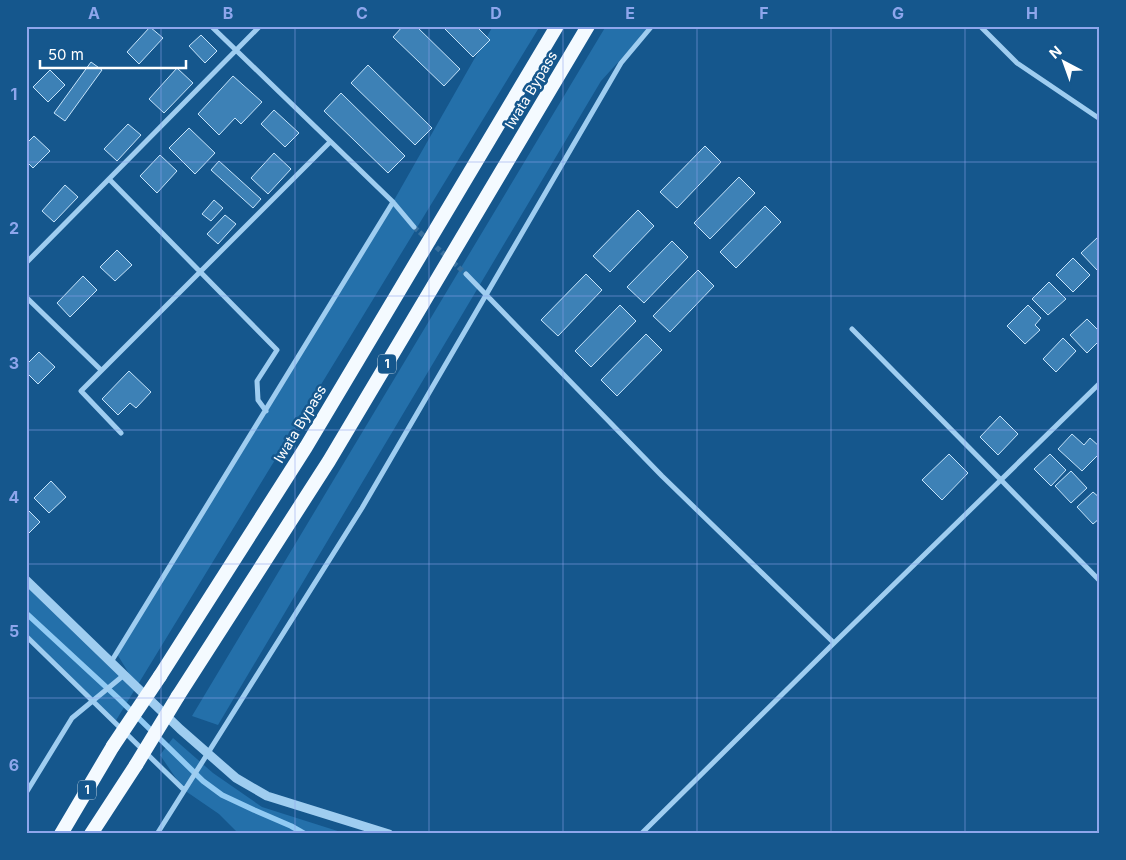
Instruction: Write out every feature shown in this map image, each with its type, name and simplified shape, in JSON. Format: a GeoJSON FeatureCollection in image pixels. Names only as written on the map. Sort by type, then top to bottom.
{"type":"FeatureCollection","features":[{"type":"Feature","properties":{"kind":"highway","name":"Iwata Bypass"},"geometry":{"type":"LineString","coordinates":[[61,834],[113,746],[160,676],[306,447],[557,26]]}},
{"type":"Feature","properties":{"kind":"highway","name":"Iwata Bypass"},"geometry":{"type":"LineString","coordinates":[[91,834],[329,461],[588,26]]}},
{"type":"Feature","properties":{"kind":"street"},"geometry":{"type":"LineString","coordinates":[[211,26],[393,202],[414,227]]}},
{"type":"Feature","properties":{"kind":"street"},"geometry":{"type":"LineString","coordinates":[[26,263],[260,26]]}},
{"type":"Feature","properties":{"kind":"street"},"geometry":{"type":"LineString","coordinates":[[157,834],[362,508],[621,63],[652,26]]}},
{"type":"Feature","properties":{"kind":"street"},"geometry":{"type":"LineString","coordinates":[[980,26],[1017,63],[1100,119]]}},
{"type":"Feature","properties":{"kind":"street"},"geometry":{"type":"LineString","coordinates":[[121,433],[81,391],[330,142]]}},
{"type":"Feature","properties":{"kind":"street"},"geometry":{"type":"LineString","coordinates":[[109,179],[277,350],[257,380],[258,400],[266,410]]}},
{"type":"Feature","properties":{"kind":"street"},"geometry":{"type":"LineString","coordinates":[[111,662],[393,202]]}},
{"type":"Feature","properties":{"kind":"street"},"geometry":{"type":"LineString","coordinates":[[466,274],[662,476],[834,643]]}},
{"type":"Feature","properties":{"kind":"street"},"geometry":{"type":"LineString","coordinates":[[26,297],[101,370]]}},
{"type":"Feature","properties":{"kind":"street"},"geometry":{"type":"LineString","coordinates":[[852,329],[1100,581]]}},
{"type":"Feature","properties":{"kind":"street"},"geometry":{"type":"LineString","coordinates":[[641,834],[1100,383]]}},
{"type":"Feature","properties":{"kind":"street"},"geometry":{"type":"LineString","coordinates":[[26,580],[180,729],[236,778],[267,796],[389,834]]}},
{"type":"Feature","properties":{"kind":"street"},"geometry":{"type":"LineString","coordinates":[[26,636],[184,790]]}},
{"type":"Feature","properties":{"kind":"street"},"geometry":{"type":"LineString","coordinates":[[26,793],[72,718],[124,675]]}},
{"type":"Feature","properties":{"kind":"shaded area"},"geometry":{"type":"Polygon","coordinates":[[[493,26],[540,26],[115,722],[26,633],[26,580],[136,685],[117,654],[393,202],[493,26]]]}},
{"type":"Feature","properties":{"kind":"shaded area"},"geometry":{"type":"Polygon","coordinates":[[[606,26],[651,26],[601,81],[218,725],[192,716],[606,26]]]}},
{"type":"Feature","properties":{"kind":"shaded area"},"geometry":{"type":"Polygon","coordinates":[[[173,738],[213,773],[262,807],[347,834],[239,834],[219,814],[184,790],[160,755],[173,738]]]}},
{"type":"Feature","properties":{"kind":"building"},"geometry":{"type":"Polygon","coordinates":[[[403,26],[416,26],[460,69],[444,86],[393,37],[403,26]]]}},
{"type":"Feature","properties":{"kind":"building"},"geometry":{"type":"Polygon","coordinates":[[[442,26],[476,26],[490,40],[473,57],[442,26]]]}},
{"type":"Feature","properties":{"kind":"building"},"geometry":{"type":"Polygon","coordinates":[[[150,27],[163,38],[139,64],[127,52],[150,27]]]}},
{"type":"Feature","properties":{"kind":"building"},"geometry":{"type":"Polygon","coordinates":[[[201,35],[217,51],[205,63],[189,46],[201,35]]]}},
{"type":"Feature","properties":{"kind":"building"},"geometry":{"type":"Polygon","coordinates":[[[91,62],[102,70],[65,121],[54,113],[91,62]]]}},
{"type":"Feature","properties":{"kind":"building"},"geometry":{"type":"Polygon","coordinates":[[[368,65],[432,128],[415,145],[351,83],[368,65]]]}},
{"type":"Feature","properties":{"kind":"building"},"geometry":{"type":"Polygon","coordinates":[[[177,68],[193,83],[164,113],[149,99],[177,68]]]}},
{"type":"Feature","properties":{"kind":"building"},"geometry":{"type":"Polygon","coordinates":[[[50,70],[65,85],[48,102],[33,87],[50,70]]]}},
{"type":"Feature","properties":{"kind":"building"},"geometry":{"type":"Polygon","coordinates":[[[233,76],[262,102],[241,124],[235,118],[219,135],[198,114],[233,76]]]}},
{"type":"Feature","properties":{"kind":"building"},"geometry":{"type":"Polygon","coordinates":[[[341,93],[405,156],[388,173],[324,111],[341,93]]]}},
{"type":"Feature","properties":{"kind":"building"},"geometry":{"type":"Polygon","coordinates":[[[274,110],[299,133],[285,147],[261,124],[274,110]]]}},
{"type":"Feature","properties":{"kind":"building"},"geometry":{"type":"Polygon","coordinates":[[[128,124],[141,135],[117,161],[104,149],[128,124]]]}},
{"type":"Feature","properties":{"kind":"building"},"geometry":{"type":"Polygon","coordinates":[[[189,128],[215,153],[195,174],[169,148],[189,128]]]}},
{"type":"Feature","properties":{"kind":"building"},"geometry":{"type":"Polygon","coordinates":[[[34,136],[50,151],[33,168],[26,161],[26,144],[34,136]]]}},
{"type":"Feature","properties":{"kind":"building"},"geometry":{"type":"Polygon","coordinates":[[[705,146],[721,162],[677,208],[660,192],[705,146]]]}},
{"type":"Feature","properties":{"kind":"building"},"geometry":{"type":"Polygon","coordinates":[[[274,153],[291,169],[268,194],[251,178],[274,153]]]}},
{"type":"Feature","properties":{"kind":"building"},"geometry":{"type":"Polygon","coordinates":[[[160,155],[177,171],[157,193],[140,176],[160,155]]]}},
{"type":"Feature","properties":{"kind":"building"},"geometry":{"type":"Polygon","coordinates":[[[219,161],[261,199],[253,208],[211,170],[219,161]]]}},
{"type":"Feature","properties":{"kind":"building"},"geometry":{"type":"Polygon","coordinates":[[[739,177],[755,193],[710,239],[694,223],[739,177]]]}},
{"type":"Feature","properties":{"kind":"building"},"geometry":{"type":"Polygon","coordinates":[[[65,185],[78,197],[54,222],[42,211],[65,185]]]}},
{"type":"Feature","properties":{"kind":"building"},"geometry":{"type":"Polygon","coordinates":[[[214,200],[223,208],[211,221],[202,214],[214,200]]]}},
{"type":"Feature","properties":{"kind":"building"},"geometry":{"type":"Polygon","coordinates":[[[765,206],[781,222],[736,268],[720,252],[765,206]]]}},
{"type":"Feature","properties":{"kind":"building"},"geometry":{"type":"Polygon","coordinates":[[[638,210],[654,226],[610,272],[593,256],[638,210]]]}},
{"type":"Feature","properties":{"kind":"building"},"geometry":{"type":"Polygon","coordinates":[[[225,215],[236,224],[218,244],[207,234],[225,215]]]}},
{"type":"Feature","properties":{"kind":"building"},"geometry":{"type":"Polygon","coordinates":[[[1098,237],[1100,239],[1100,268],[1097,270],[1081,253],[1098,237]]]}},
{"type":"Feature","properties":{"kind":"building"},"geometry":{"type":"Polygon","coordinates":[[[672,241],[688,257],[644,303],[627,287],[672,241]]]}},
{"type":"Feature","properties":{"kind":"building"},"geometry":{"type":"Polygon","coordinates":[[[117,250],[132,265],[115,281],[100,267],[117,250]]]}},
{"type":"Feature","properties":{"kind":"building"},"geometry":{"type":"Polygon","coordinates":[[[1073,258],[1090,275],[1073,292],[1056,275],[1073,258]]]}},
{"type":"Feature","properties":{"kind":"building"},"geometry":{"type":"Polygon","coordinates":[[[698,270],[714,286],[670,332],[653,316],[698,270]]]}},
{"type":"Feature","properties":{"kind":"building"},"geometry":{"type":"Polygon","coordinates":[[[586,274],[602,290],[558,336],[541,320],[586,274]]]}},
{"type":"Feature","properties":{"kind":"building"},"geometry":{"type":"Polygon","coordinates":[[[83,276],[97,290],[70,317],[57,303],[83,276]]]}},
{"type":"Feature","properties":{"kind":"building"},"geometry":{"type":"Polygon","coordinates":[[[1049,282],[1066,299],[1048,315],[1032,299],[1049,282]]]}},
{"type":"Feature","properties":{"kind":"building"},"geometry":{"type":"Polygon","coordinates":[[[620,305],[636,321],[591,367],[575,351],[620,305]]]}},
{"type":"Feature","properties":{"kind":"building"},"geometry":{"type":"Polygon","coordinates":[[[1028,305],[1041,318],[1035,325],[1040,330],[1025,344],[1007,326],[1028,305]]]}},
{"type":"Feature","properties":{"kind":"building"},"geometry":{"type":"Polygon","coordinates":[[[1087,319],[1100,332],[1100,340],[1087,353],[1070,335],[1087,319]]]}},
{"type":"Feature","properties":{"kind":"building"},"geometry":{"type":"Polygon","coordinates":[[[646,334],[662,350],[617,396],[601,380],[646,334]]]}},
{"type":"Feature","properties":{"kind":"building"},"geometry":{"type":"Polygon","coordinates":[[[1063,338],[1076,351],[1056,372],[1043,359],[1063,338]]]}},
{"type":"Feature","properties":{"kind":"building"},"geometry":{"type":"Polygon","coordinates":[[[39,352],[55,367],[38,384],[26,372],[26,365],[39,352]]]}},
{"type":"Feature","properties":{"kind":"building"},"geometry":{"type":"Polygon","coordinates":[[[129,371],[151,392],[136,408],[130,403],[118,415],[102,399],[129,371]]]}},
{"type":"Feature","properties":{"kind":"building"},"geometry":{"type":"Polygon","coordinates":[[[1000,416],[1018,434],[998,455],[980,437],[1000,416]]]}},
{"type":"Feature","properties":{"kind":"building"},"geometry":{"type":"Polygon","coordinates":[[[1072,434],[1084,445],[1090,438],[1100,447],[1100,453],[1082,471],[1058,449],[1072,434]]]}},
{"type":"Feature","properties":{"kind":"building"},"geometry":{"type":"Polygon","coordinates":[[[949,454],[968,473],[942,500],[922,480],[949,454]]]}},
{"type":"Feature","properties":{"kind":"building"},"geometry":{"type":"Polygon","coordinates":[[[1050,454],[1066,470],[1051,486],[1034,469],[1050,454]]]}},
{"type":"Feature","properties":{"kind":"building"},"geometry":{"type":"Polygon","coordinates":[[[1071,471],[1087,488],[1071,503],[1055,486],[1071,471]]]}},
{"type":"Feature","properties":{"kind":"building"},"geometry":{"type":"Polygon","coordinates":[[[51,481],[66,497],[49,513],[34,498],[51,481]]]}},
{"type":"Feature","properties":{"kind":"building"},"geometry":{"type":"Polygon","coordinates":[[[1093,492],[1100,498],[1100,518],[1093,524],[1077,507],[1093,492]]]}},
{"type":"Feature","properties":{"kind":"building"},"geometry":{"type":"Polygon","coordinates":[[[26,508],[40,522],[26,536],[26,508]]]}},
{"type":"Feature","properties":{"kind":"waterway"},"geometry":{"type":"LineString","coordinates":[[26,613],[118,698],[203,781],[222,795],[305,834]]}},
{"type":"Feature","properties":{"kind":"tunnel"},"geometry":{"type":"LineString","coordinates":[[414,227],[466,274]]}}]}
